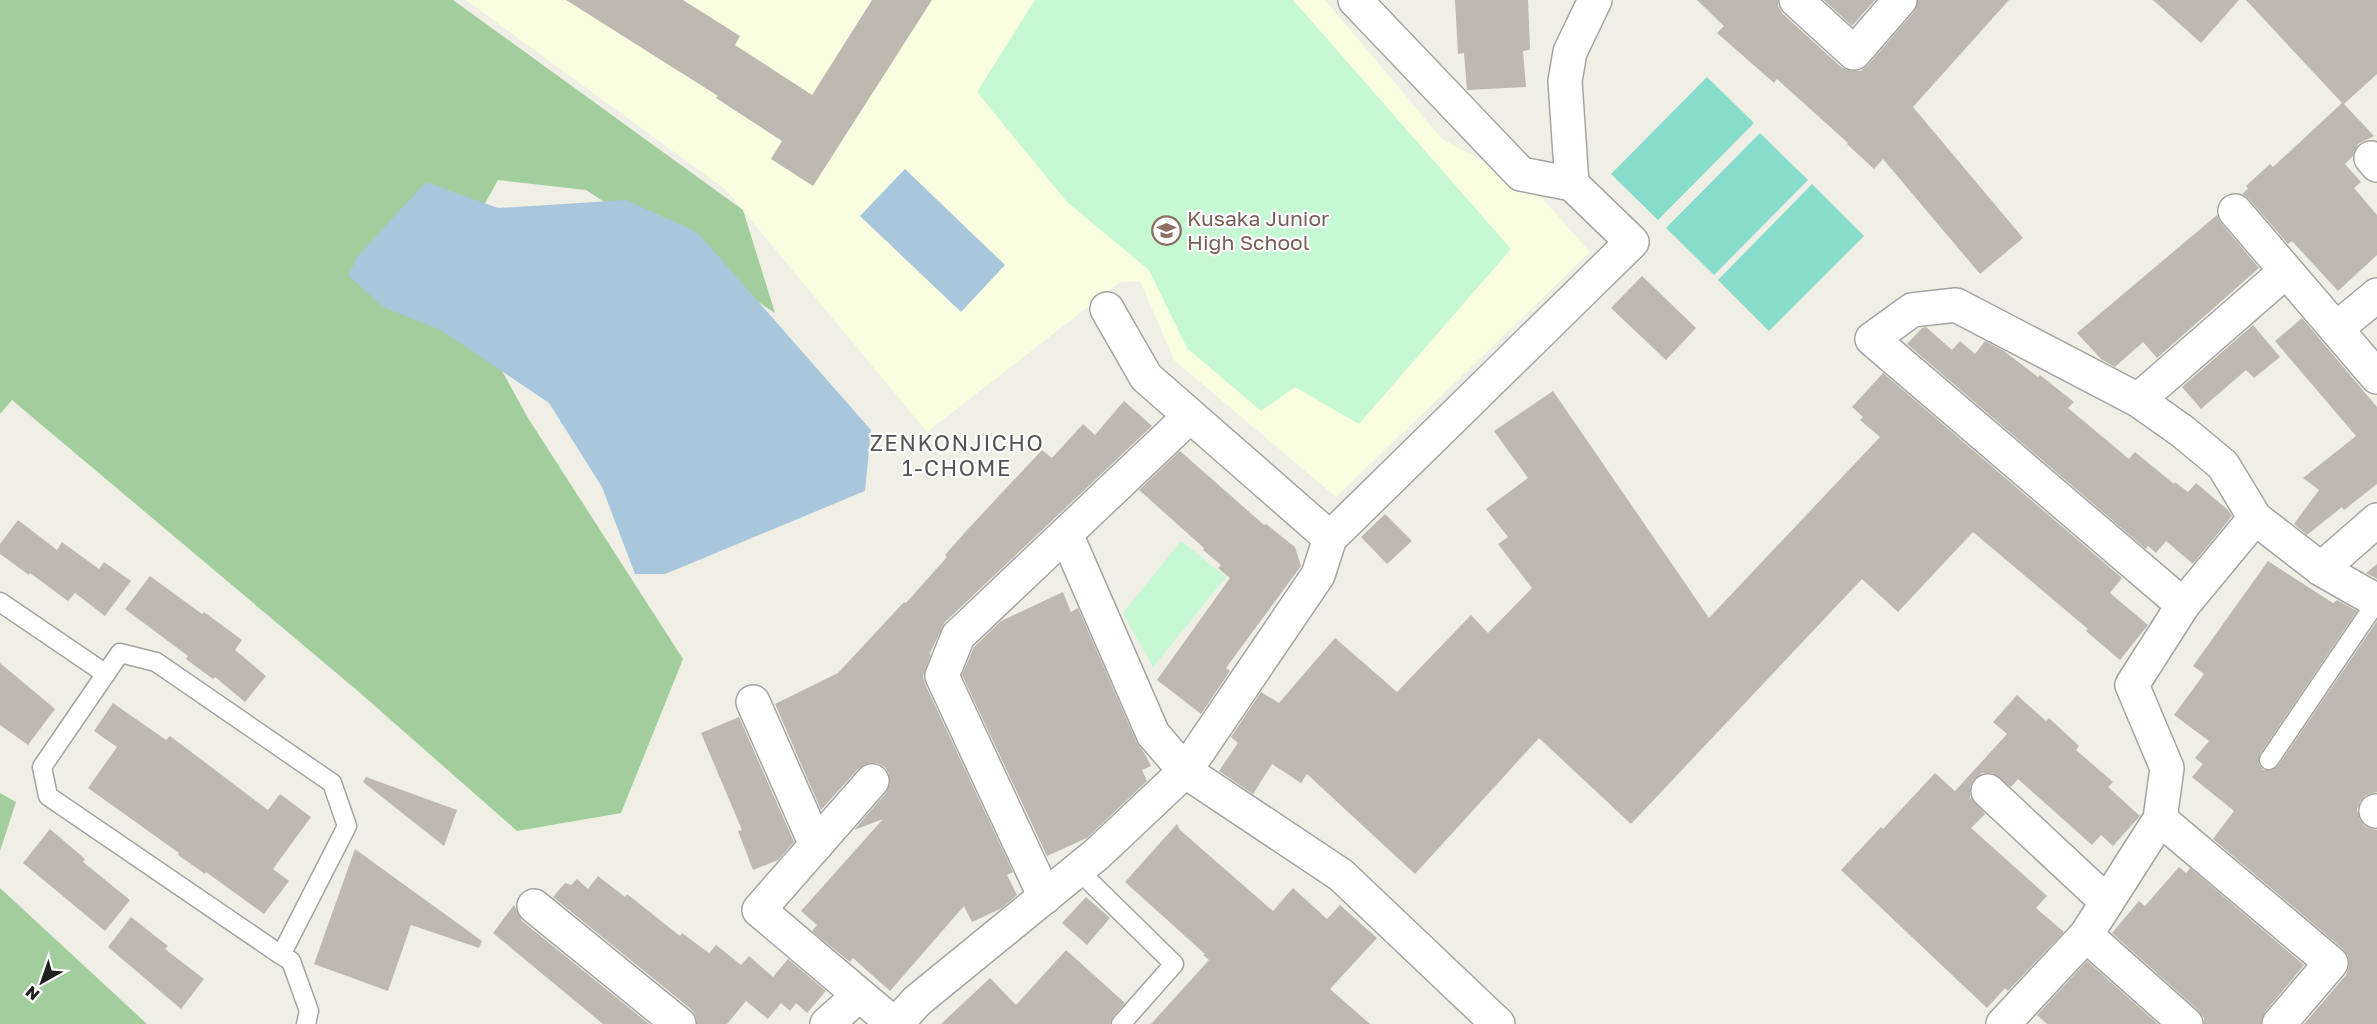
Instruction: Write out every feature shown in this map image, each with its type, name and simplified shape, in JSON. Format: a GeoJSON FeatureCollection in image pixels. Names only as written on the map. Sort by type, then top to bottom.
{"type":"FeatureCollection","features":[{"type":"Feature","properties":{"kind":"street"},"geometry":{"type":"LineString","coordinates":[[872,781],[759,910],[895,1024],[916,1001],[1097,854],[1185,771],[1318,575],[1330,538],[1632,242],[1572,184],[1521,174],[1355,0]]}},
{"type":"Feature","properties":{"kind":"street"},"geometry":{"type":"LineString","coordinates":[[1572,184],[1565,81],[1570,52],[1595,0]]}},
{"type":"Feature","properties":{"kind":"street"},"geometry":{"type":"LineString","coordinates":[[1796,0],[1854,53],[1900,0]]}},
{"type":"Feature","properties":{"kind":"street"},"geometry":{"type":"LineString","coordinates":[[2235,211],[2377,377]]}},
{"type":"Feature","properties":{"kind":"street"},"geometry":{"type":"LineString","coordinates":[[2138,400],[2286,271]]}},
{"type":"Feature","properties":{"kind":"street"},"geometry":{"type":"LineString","coordinates":[[2336,329],[2377,295]]}},
{"type":"Feature","properties":{"kind":"street"},"geometry":{"type":"LineString","coordinates":[[2183,605],[1872,339],[1912,310],[1956,304],[2138,400],[2182,431],[2223,465],[2255,518],[2321,569],[2377,601]]}},
{"type":"Feature","properties":{"kind":"street"},"geometry":{"type":"LineString","coordinates":[[1107,309],[1146,377],[1330,538]]}},
{"type":"Feature","properties":{"kind":"street"},"geometry":{"type":"LineString","coordinates":[[1045,897],[942,676],[958,636],[1190,416]]}},
{"type":"Feature","properties":{"kind":"street"},"geometry":{"type":"LineString","coordinates":[[2003,1024],[2085,935],[2160,819],[2165,793],[2166,768],[2132,685],[2183,605],[2255,518]]}},
{"type":"Feature","properties":{"kind":"street"},"geometry":{"type":"LineString","coordinates":[[2321,569],[2377,520]]}},
{"type":"Feature","properties":{"kind":"street"},"geometry":{"type":"LineString","coordinates":[[1066,534],[1154,735],[1185,771],[1341,874],[1498,1024]]}},
{"type":"Feature","properties":{"kind":"street"},"geometry":{"type":"LineString","coordinates":[[753,702],[816,845]]}},
{"type":"Feature","properties":{"kind":"street"},"geometry":{"type":"LineString","coordinates":[[1988,791],[2107,902]]}},
{"type":"Feature","properties":{"kind":"street"},"geometry":{"type":"LineString","coordinates":[[2160,819],[2331,963],[2279,1024]]}},
{"type":"Feature","properties":{"kind":"street"},"geometry":{"type":"LineString","coordinates":[[534,906],[679,1024]]}},
{"type":"Feature","properties":{"kind":"street"},"geometry":{"type":"LineString","coordinates":[[2085,935],[2186,1024]]}},
{"type":"Feature","properties":{"kind":"street"},"geometry":{"type":"LineString","coordinates":[[827,1024],[859,995]]}},
{"type":"Feature","properties":{"kind":"lane"},"geometry":{"type":"LineString","coordinates":[[2269,760],[2377,601]]}},
{"type":"Feature","properties":{"kind":"lane"},"geometry":{"type":"LineString","coordinates":[[0,602],[106,674]]}},
{"type":"Feature","properties":{"kind":"lane"},"geometry":{"type":"LineString","coordinates":[[281,955],[347,826],[332,783],[156,662],[120,653],[42,767],[48,796],[281,955],[291,961],[309,1011],[306,1024]]}},
{"type":"Feature","properties":{"kind":"lane"},"geometry":{"type":"LineString","coordinates":[[1078,870],[1174,964],[1121,1024]]}},
{"type":"Feature","properties":{"kind":"shaded area","name":"Kusaka Junior High School"},"geometry":{"type":"Polygon","coordinates":[[[466,0],[1325,0],[1442,139],[1533,188],[1590,252],[1336,497],[1174,360],[1140,281],[1120,282],[927,432],[726,190],[466,0]]]}},
{"type":"Feature","properties":{"kind":"shaded area"},"geometry":{"type":"Polygon","coordinates":[[[1707,77],[1754,123],[1658,220],[1611,174],[1707,77]]]}},
{"type":"Feature","properties":{"kind":"shaded area"},"geometry":{"type":"Polygon","coordinates":[[[1760,133],[1808,180],[1714,275],[1666,228],[1760,133]]]}},
{"type":"Feature","properties":{"kind":"shaded area"},"geometry":{"type":"Polygon","coordinates":[[[905,169],[1005,265],[961,312],[860,216],[905,169]]]}},
{"type":"Feature","properties":{"kind":"shaded area"},"geometry":{"type":"Polygon","coordinates":[[[426,182],[498,208],[626,200],[697,232],[871,430],[865,491],[665,574],[635,574],[602,487],[549,403],[441,330],[383,307],[348,275],[358,256],[426,182]]]}},
{"type":"Feature","properties":{"kind":"shaded area"},"geometry":{"type":"Polygon","coordinates":[[[1812,184],[1864,236],[1769,331],[1718,280],[1812,184]]]}},
{"type":"Feature","properties":{"kind":"green space"},"geometry":{"type":"Polygon","coordinates":[[[0,0],[453,0],[743,210],[775,313],[586,190],[498,180],[447,271],[528,418],[683,659],[621,813],[517,831],[359,692],[12,400],[0,414],[0,0]]]}},
{"type":"Feature","properties":{"kind":"green space"},"geometry":{"type":"Polygon","coordinates":[[[1035,0],[1293,0],[1511,249],[1359,424],[1295,387],[1261,411],[1187,348],[1149,270],[1067,202],[977,92],[1035,0]]]}},
{"type":"Feature","properties":{"kind":"green space"},"geometry":{"type":"Polygon","coordinates":[[[1181,541],[1226,577],[1153,667],[1123,613],[1181,541]]]}},
{"type":"Feature","properties":{"kind":"green space"},"geometry":{"type":"Polygon","coordinates":[[[0,793],[16,802],[0,851],[0,793]]]}},
{"type":"Feature","properties":{"kind":"green space"},"geometry":{"type":"Polygon","coordinates":[[[0,888],[147,1024],[0,1024],[0,888]]]}},
{"type":"Feature","properties":{"kind":"building"},"geometry":{"type":"Polygon","coordinates":[[[566,0],[683,0],[740,36],[735,45],[812,95],[872,0],[932,0],[813,186],[771,159],[782,141],[716,98],[718,96],[566,0]]]}},
{"type":"Feature","properties":{"kind":"building"},"geometry":{"type":"Polygon","coordinates":[[[1455,0],[1528,0],[1530,50],[1523,51],[1526,87],[1467,90],[1464,53],[1458,54],[1455,0]]]}},
{"type":"Feature","properties":{"kind":"building"},"geometry":{"type":"Polygon","coordinates":[[[1697,0],[1778,0],[1778,6],[1783,14],[1841,67],[1851,71],[1861,71],[1914,12],[1918,0],[2009,0],[1913,107],[2023,238],[1980,274],[1883,159],[1874,169],[1777,79],[1774,83],[1717,33],[1724,26],[1697,0]]]}},
{"type":"Feature","properties":{"kind":"building"},"geometry":{"type":"Polygon","coordinates":[[[1824,0],[1875,0],[1852,26],[1824,0]]]}},
{"type":"Feature","properties":{"kind":"building"},"geometry":{"type":"Polygon","coordinates":[[[2153,0],[2239,0],[2201,43],[2153,0]]]}},
{"type":"Feature","properties":{"kind":"building"},"geometry":{"type":"Polygon","coordinates":[[[2246,0],[2377,0],[2377,74],[2344,104],[2374,136],[2358,144],[2353,156],[2345,164],[2361,182],[2354,188],[2377,215],[2377,255],[2338,291],[2292,241],[2288,244],[2242,194],[2248,189],[2246,186],[2270,164],[2273,167],[2342,103],[2246,0]]]}},
{"type":"Feature","properties":{"kind":"building"},"geometry":{"type":"Polygon","coordinates":[[[2217,215],[2221,223],[2259,268],[2157,358],[2143,342],[2115,367],[2101,359],[2077,333],[2217,215]]]}},
{"type":"Feature","properties":{"kind":"building"},"geometry":{"type":"Polygon","coordinates":[[[1642,276],[1696,328],[1666,360],[1611,308],[1642,276]]]}},
{"type":"Feature","properties":{"kind":"building"},"geometry":{"type":"Polygon","coordinates":[[[2302,318],[2377,407],[2377,484],[2344,510],[2342,507],[2307,535],[2294,524],[2319,490],[2303,478],[2356,436],[2275,341],[2302,318]]]}},
{"type":"Feature","properties":{"kind":"building"},"geometry":{"type":"Polygon","coordinates":[[[2253,325],[2280,357],[2254,378],[2246,370],[2201,409],[2182,387],[2253,325]]]}},
{"type":"Feature","properties":{"kind":"building"},"geometry":{"type":"Polygon","coordinates":[[[1926,327],[1952,350],[1960,341],[1975,354],[1985,341],[2004,351],[2038,377],[2040,375],[2074,402],[2068,408],[2129,459],[2135,452],[2174,484],[2175,482],[2188,492],[2196,483],[2232,516],[2193,564],[2166,541],[2156,553],[2148,546],[2146,549],[1907,344],[1922,328],[1926,327]]]}},
{"type":"Feature","properties":{"kind":"building"},"geometry":{"type":"Polygon","coordinates":[[[1883,373],[2122,578],[2110,593],[2148,625],[2120,660],[2086,631],[2088,629],[1973,532],[1898,612],[1862,579],[1631,824],[1539,738],[1415,874],[1307,774],[1301,783],[1272,764],[1253,794],[1219,771],[1238,743],[1231,737],[1261,692],[1279,703],[1335,638],[1397,692],[1471,615],[1488,633],[1532,588],[1498,544],[1508,537],[1486,509],[1528,478],[1494,431],[1553,391],[1709,618],[1880,437],[1860,420],[1863,417],[1852,407],[1883,373]]]}},
{"type":"Feature","properties":{"kind":"building"},"geometry":{"type":"Polygon","coordinates":[[[1124,401],[1152,426],[945,622],[929,655],[931,654],[923,676],[925,684],[1013,872],[1007,875],[1017,895],[1002,908],[972,922],[964,906],[890,991],[853,958],[850,962],[812,931],[817,925],[801,911],[883,819],[854,830],[886,793],[890,784],[889,774],[885,767],[876,763],[865,764],[821,810],[775,704],[838,673],[904,602],[906,603],[947,557],[945,555],[968,529],[1042,450],[1052,458],[1083,424],[1095,435],[1124,401]]]}},
{"type":"Feature","properties":{"kind":"building"},"geometry":{"type":"Polygon","coordinates":[[[1180,451],[1264,525],[1266,524],[1295,547],[1301,566],[1226,668],[1230,671],[1201,714],[1157,680],[1230,578],[1218,568],[1221,565],[1203,550],[1204,548],[1139,490],[1180,451]]]}},
{"type":"Feature","properties":{"kind":"building"},"geometry":{"type":"Polygon","coordinates":[[[1385,514],[1412,541],[1387,564],[1361,537],[1385,514]]]}},
{"type":"Feature","properties":{"kind":"building"},"geometry":{"type":"Polygon","coordinates":[[[18,520],[57,550],[62,542],[99,569],[104,562],[131,581],[105,616],[75,593],[68,601],[0,554],[0,544],[18,520]]]}},
{"type":"Feature","properties":{"kind":"building"},"geometry":{"type":"Polygon","coordinates":[[[2268,561],[2333,603],[2337,600],[2357,611],[2260,754],[2259,764],[2263,770],[2273,770],[2278,766],[2377,621],[2377,792],[2366,795],[2357,810],[2360,820],[2366,827],[2377,830],[2377,1024],[2304,1024],[2346,975],[2349,966],[2348,956],[2343,949],[2213,839],[2234,811],[2192,777],[2203,764],[2195,758],[2209,741],[2174,715],[2204,674],[2193,666],[2268,561]]]}},
{"type":"Feature","properties":{"kind":"building"},"geometry":{"type":"Polygon","coordinates":[[[2377,564],[2377,579],[2366,573],[2377,564]]]}},
{"type":"Feature","properties":{"kind":"building"},"geometry":{"type":"Polygon","coordinates":[[[150,576],[242,640],[235,650],[266,676],[245,702],[215,677],[213,679],[186,659],[188,656],[125,609],[150,576]]]}},
{"type":"Feature","properties":{"kind":"building"},"geometry":{"type":"Polygon","coordinates":[[[1063,592],[1071,612],[1078,608],[1136,741],[1151,766],[1142,770],[1147,781],[1087,838],[1047,856],[962,675],[974,647],[1001,621],[1063,592]]]}},
{"type":"Feature","properties":{"kind":"building"},"geometry":{"type":"Polygon","coordinates":[[[0,663],[55,709],[28,745],[0,725],[0,663]]]}},
{"type":"Feature","properties":{"kind":"building"},"geometry":{"type":"Polygon","coordinates":[[[2017,695],[2046,721],[2049,718],[2079,746],[2076,750],[2113,782],[2108,787],[2140,816],[2113,846],[2101,835],[2092,845],[2018,779],[2011,787],[1992,773],[1982,773],[1974,779],[1970,787],[1970,797],[1985,814],[1971,828],[2047,896],[2036,908],[2064,932],[2008,991],[2005,988],[1987,1008],[1841,870],[1935,773],[1955,791],[2007,734],[1993,722],[2017,695]]]}},
{"type":"Feature","properties":{"kind":"building"},"geometry":{"type":"Polygon","coordinates":[[[113,703],[166,740],[170,736],[268,810],[280,794],[311,817],[273,869],[289,881],[264,914],[206,872],[205,874],[178,855],[179,853],[88,788],[117,747],[94,731],[113,703]]]}},
{"type":"Feature","properties":{"kind":"building"},"geometry":{"type":"Polygon","coordinates":[[[739,717],[794,842],[778,860],[753,870],[738,831],[742,830],[701,733],[739,717]]]}},
{"type":"Feature","properties":{"kind":"building"},"geometry":{"type":"Polygon","coordinates":[[[366,777],[457,810],[444,846],[363,782],[366,777]]]}},
{"type":"Feature","properties":{"kind":"building"},"geometry":{"type":"Polygon","coordinates":[[[1177,824],[1180,830],[1273,911],[1293,888],[1327,919],[1340,905],[1377,938],[1330,989],[1370,1024],[1151,1024],[1209,960],[1125,882],[1177,824]]]}},
{"type":"Feature","properties":{"kind":"building"},"geometry":{"type":"Polygon","coordinates":[[[50,829],[85,859],[83,862],[130,900],[105,931],[23,863],[50,829]]]}},
{"type":"Feature","properties":{"kind":"building"},"geometry":{"type":"Polygon","coordinates":[[[355,849],[482,941],[479,948],[411,925],[388,991],[314,964],[355,849]]]}},
{"type":"Feature","properties":{"kind":"building"},"geometry":{"type":"Polygon","coordinates":[[[2179,867],[2186,873],[2190,868],[2304,965],[2265,1012],[2261,1024],[2204,1024],[2204,1018],[2198,1010],[2112,933],[2139,901],[2145,906],[2179,867]]]}},
{"type":"Feature","properties":{"kind":"building"},"geometry":{"type":"Polygon","coordinates":[[[598,876],[625,897],[627,894],[680,936],[682,933],[709,953],[716,945],[741,965],[749,956],[773,977],[788,959],[826,991],[807,1013],[796,1003],[790,1011],[781,1003],[768,1019],[746,1001],[727,1024],[697,1024],[691,1009],[553,897],[565,883],[571,885],[577,879],[588,889],[598,876]]]}},
{"type":"Feature","properties":{"kind":"building"},"geometry":{"type":"Polygon","coordinates":[[[1086,897],[1110,918],[1087,945],[1062,923],[1086,897]]]}},
{"type":"Feature","properties":{"kind":"building"},"geometry":{"type":"Polygon","coordinates":[[[514,905],[522,921],[649,1024],[603,1024],[493,933],[514,905]]]}},
{"type":"Feature","properties":{"kind":"building"},"geometry":{"type":"Polygon","coordinates":[[[131,917],[168,946],[165,949],[204,979],[181,1009],[108,947],[131,917]]]}},
{"type":"Feature","properties":{"kind":"building"},"geometry":{"type":"Polygon","coordinates":[[[1066,950],[1125,1003],[1110,1024],[941,1024],[990,978],[1016,1005],[1066,950]]]}},
{"type":"Feature","properties":{"kind":"building"},"geometry":{"type":"Polygon","coordinates":[[[2087,961],[2158,1024],[2047,1024],[2037,1015],[2087,961]]]}},
{"type":"Feature","properties":{"kind":"place","name":"Kusaka Junior High School"},"geometry":{"type":"Point","coordinates":[1166,231]}},
{"type":"Feature","properties":{"kind":"district","name":"ZENKONJICHO 1-CHOME"},"geometry":{"type":"Point","coordinates":[957,456]}}]}
